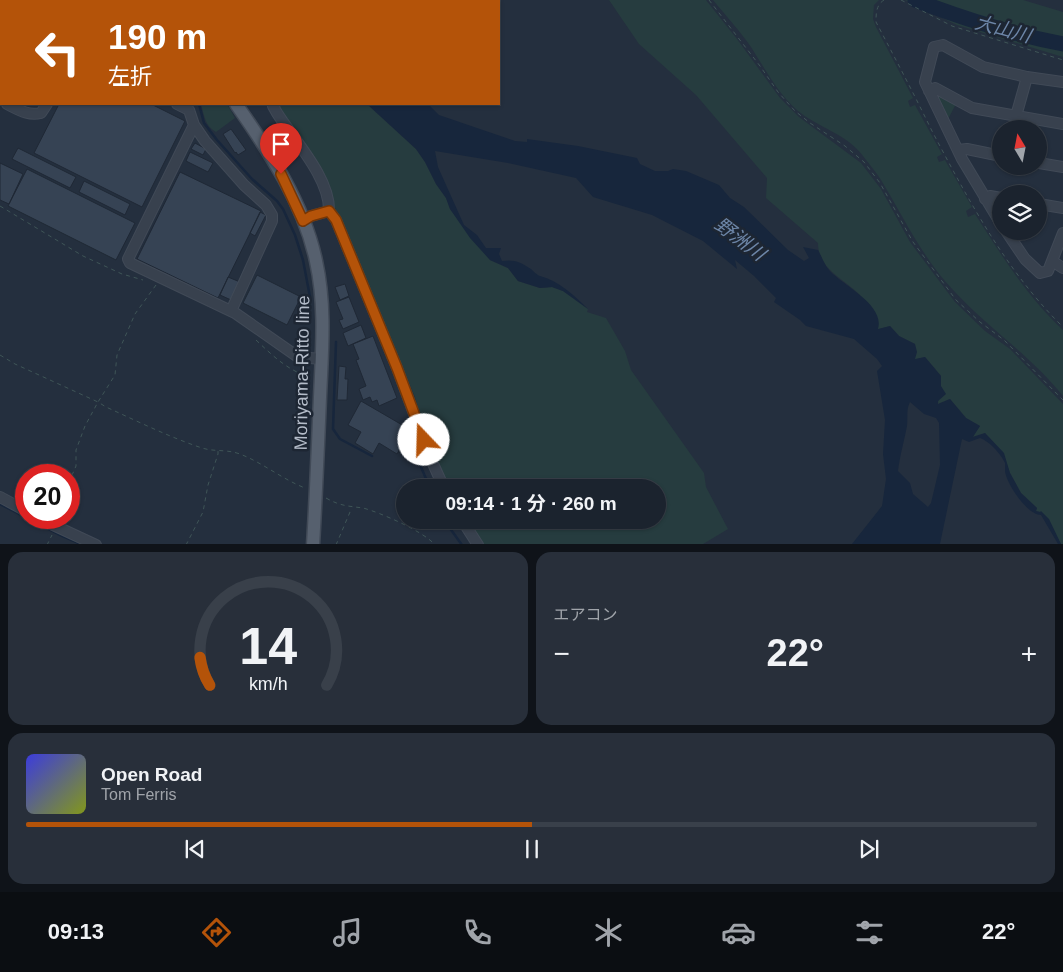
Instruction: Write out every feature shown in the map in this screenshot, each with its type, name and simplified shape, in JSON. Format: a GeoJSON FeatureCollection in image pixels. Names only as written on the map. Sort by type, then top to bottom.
{"type":"FeatureCollection","features":[{"type":"Feature","properties":{"kind":"main road","name":"Moriyama-Ritto line"},"geometry":{"type":"LineString","coordinates":[[237,105],[281,174],[303,221],[316,259],[321,289],[323,320],[313,544]]}},
{"type":"Feature","properties":{"kind":"street"},"geometry":{"type":"LineString","coordinates":[[992,210],[958,150],[924,82],[934,47],[943,45],[983,67],[1027,77],[1063,82]]}},
{"type":"Feature","properties":{"kind":"street"},"geometry":{"type":"LineString","coordinates":[[1016,116],[1027,77]]}},
{"type":"Feature","properties":{"kind":"street"},"geometry":{"type":"LineString","coordinates":[[929,91],[935,88],[972,108],[1063,124]]}},
{"type":"Feature","properties":{"kind":"street"},"geometry":{"type":"LineString","coordinates":[[9,105],[28,114],[41,113],[46,105]]}},
{"type":"Feature","properties":{"kind":"street"},"geometry":{"type":"LineString","coordinates":[[179,105],[189,110],[194,125],[205,141],[244,185],[266,205],[272,215],[272,221],[231,311]]}},
{"type":"Feature","properties":{"kind":"street"},"geometry":{"type":"LineString","coordinates":[[274,105],[277,113],[313,164],[330,201],[329,211],[336,220],[357,269],[440,479]]}},
{"type":"Feature","properties":{"kind":"street"},"geometry":{"type":"LineString","coordinates":[[194,125],[128,259],[130,263],[231,311],[298,357],[322,359]]}},
{"type":"Feature","properties":{"kind":"street"},"geometry":{"type":"LineString","coordinates":[[958,150],[967,149],[992,154]]}},
{"type":"Feature","properties":{"kind":"street"},"geometry":{"type":"LineString","coordinates":[[1048,164],[1063,167]]}},
{"type":"Feature","properties":{"kind":"street"},"geometry":{"type":"LineString","coordinates":[[985,199],[992,196]]}},
{"type":"Feature","properties":{"kind":"street"},"geometry":{"type":"LineString","coordinates":[[1047,205],[1063,208]]}},
{"type":"Feature","properties":{"kind":"street"},"geometry":{"type":"LineString","coordinates":[[303,221],[311,216],[329,211]]}},
{"type":"Feature","properties":{"kind":"street"},"geometry":{"type":"LineString","coordinates":[[1013,240],[1040,273],[1048,271],[1063,233]]}},
{"type":"Feature","properties":{"kind":"street"},"geometry":{"type":"LineString","coordinates":[[1052,262],[1063,268]]}},
{"type":"Feature","properties":{"kind":"street"},"geometry":{"type":"LineString","coordinates":[[0,498],[15,506]]}},
{"type":"Feature","properties":{"kind":"street"},"geometry":{"type":"LineString","coordinates":[[63,529],[96,544]]}},
{"type":"Feature","properties":{"kind":"street"},"geometry":{"type":"LineString","coordinates":[[468,529],[478,544]]}},
{"type":"Feature","properties":{"kind":"path"},"geometry":{"type":"LineString","coordinates":[[709,0],[778,92],[795,111],[846,146],[864,162],[880,183],[913,242],[956,300],[1011,346],[1063,400]]}},
{"type":"Feature","properties":{"kind":"path"},"geometry":{"type":"LineString","coordinates":[[901,0],[952,26],[1063,60]]}},
{"type":"Feature","properties":{"kind":"path"},"geometry":{"type":"LineString","coordinates":[[0,206],[83,256],[122,274],[149,282]]}},
{"type":"Feature","properties":{"kind":"path"},"geometry":{"type":"LineString","coordinates":[[76,464],[76,450],[85,426],[115,375],[117,356],[135,314],[156,284]]}},
{"type":"Feature","properties":{"kind":"path"},"geometry":{"type":"LineString","coordinates":[[257,340],[280,363],[306,376]]}},
{"type":"Feature","properties":{"kind":"path"},"geometry":{"type":"LineString","coordinates":[[0,355],[106,407],[204,449],[227,450],[240,454],[262,464],[288,481],[316,492],[338,505],[363,508],[373,512],[421,532],[435,544]]}},
{"type":"Feature","properties":{"kind":"path"},"geometry":{"type":"LineString","coordinates":[[186,544],[203,512],[218,450]]}},
{"type":"Feature","properties":{"kind":"path"},"geometry":{"type":"LineString","coordinates":[[336,544],[350,512],[349,507]]}},
{"type":"Feature","properties":{"kind":"path"},"geometry":{"type":"LineString","coordinates":[[47,544],[52,534]]}},
{"type":"Feature","properties":{"kind":"green space"},"geometry":{"type":"Polygon","coordinates":[[[609,0],[706,0],[780,98],[799,117],[861,163],[881,189],[910,242],[955,302],[985,331],[1010,349],[1063,404],[1063,544],[1061,544],[1040,512],[1036,511],[1037,508],[1021,493],[1010,473],[1003,453],[985,433],[972,437],[980,426],[966,418],[950,399],[938,404],[941,376],[925,357],[914,360],[915,344],[899,336],[890,326],[877,330],[867,306],[859,294],[833,273],[822,260],[818,243],[766,198],[767,178],[696,95],[639,44],[609,0]]]}},
{"type":"Feature","properties":{"kind":"green space"},"geometry":{"type":"Polygon","coordinates":[[[713,0],[879,0],[874,5],[873,19],[876,27],[913,98],[908,101],[910,107],[915,105],[942,154],[937,157],[939,162],[945,160],[972,207],[966,211],[968,217],[975,214],[1026,289],[1063,330],[1063,396],[1037,368],[967,304],[943,279],[923,252],[881,180],[863,156],[849,142],[806,117],[784,97],[747,41],[713,0]]]}},
{"type":"Feature","properties":{"kind":"green space"},"geometry":{"type":"Polygon","coordinates":[[[905,0],[919,0],[956,18],[1018,39],[1063,50],[1063,57],[957,25],[905,0]]]}},
{"type":"Feature","properties":{"kind":"green space"},"geometry":{"type":"Polygon","coordinates":[[[934,0],[1023,0],[1063,12],[1063,46],[990,24],[934,0]]]}},
{"type":"Feature","properties":{"kind":"green space"},"geometry":{"type":"Polygon","coordinates":[[[932,90],[956,104],[947,121],[932,90]]]}},
{"type":"Feature","properties":{"kind":"green space"},"geometry":{"type":"Polygon","coordinates":[[[201,105],[228,105],[235,118],[216,132],[212,130],[204,116],[201,105]]]}},
{"type":"Feature","properties":{"kind":"green space"},"geometry":{"type":"Polygon","coordinates":[[[275,105],[368,105],[416,149],[446,198],[450,209],[490,260],[508,268],[518,281],[540,288],[552,287],[563,291],[588,309],[587,312],[606,318],[625,351],[631,370],[704,473],[706,487],[728,529],[703,544],[481,544],[471,529],[666,529],[666,479],[442,479],[432,459],[415,397],[316,164],[275,105]]]}},
{"type":"Feature","properties":{"kind":"water","name":"野洲川"},"geometry":{"type":"Polygon","coordinates":[[[368,105],[429,105],[439,115],[515,141],[527,142],[527,139],[578,146],[637,158],[640,164],[655,171],[673,169],[686,171],[719,185],[730,198],[744,207],[788,250],[804,261],[809,258],[803,247],[818,250],[830,271],[870,304],[879,320],[878,329],[890,326],[899,336],[915,344],[917,352],[915,359],[925,357],[941,376],[941,386],[946,394],[938,401],[938,404],[950,399],[966,418],[980,426],[973,437],[985,433],[1004,453],[1010,473],[1021,493],[1037,508],[1036,511],[1041,511],[1049,519],[1061,544],[1058,544],[1041,515],[1035,514],[1018,498],[1006,476],[1003,459],[991,445],[980,438],[969,442],[962,439],[940,544],[852,544],[882,506],[886,479],[883,454],[885,420],[877,371],[882,366],[877,359],[854,339],[806,326],[774,302],[776,298],[735,260],[737,269],[703,241],[652,215],[593,197],[576,178],[508,163],[435,151],[438,167],[464,225],[477,235],[486,248],[501,248],[499,254],[502,261],[517,262],[539,275],[554,281],[588,309],[563,291],[552,287],[540,288],[518,281],[508,268],[490,260],[470,238],[450,209],[446,198],[436,184],[416,149],[368,105]],[[910,402],[898,471],[910,483],[913,494],[928,507],[931,503],[940,465],[939,423],[936,418],[924,414],[910,402]]]}},
{"type":"Feature","properties":{"kind":"building"},"geometry":{"type":"Polygon","coordinates":[[[58,105],[153,105],[185,121],[142,207],[34,153],[58,105]]]}},
{"type":"Feature","properties":{"kind":"building"},"geometry":{"type":"Polygon","coordinates":[[[231,129],[246,150],[238,155],[223,134],[231,129]]]}},
{"type":"Feature","properties":{"kind":"building"},"geometry":{"type":"Polygon","coordinates":[[[195,143],[206,149],[203,155],[191,149],[195,143]]]}},
{"type":"Feature","properties":{"kind":"building"},"geometry":{"type":"Polygon","coordinates":[[[18,148],[76,177],[70,188],[12,159],[18,148]]]}},
{"type":"Feature","properties":{"kind":"building"},"geometry":{"type":"Polygon","coordinates":[[[190,152],[213,163],[208,172],[186,161],[190,152]]]}},
{"type":"Feature","properties":{"kind":"building"},"geometry":{"type":"Polygon","coordinates":[[[0,163],[23,174],[9,204],[0,200],[0,163]]]}},
{"type":"Feature","properties":{"kind":"building"},"geometry":{"type":"Polygon","coordinates":[[[27,169],[135,223],[116,260],[8,206],[27,169]]]}},
{"type":"Feature","properties":{"kind":"building"},"geometry":{"type":"Polygon","coordinates":[[[180,172],[261,211],[218,298],[137,259],[180,172]]]}},
{"type":"Feature","properties":{"kind":"building"},"geometry":{"type":"Polygon","coordinates":[[[84,181],[130,204],[125,215],[79,192],[84,181]]]}},
{"type":"Feature","properties":{"kind":"building"},"geometry":{"type":"Polygon","coordinates":[[[260,212],[266,215],[255,236],[250,233],[260,212]]]}},
{"type":"Feature","properties":{"kind":"building"},"geometry":{"type":"Polygon","coordinates":[[[257,275],[301,297],[287,325],[243,303],[257,275]]]}},
{"type":"Feature","properties":{"kind":"building"},"geometry":{"type":"Polygon","coordinates":[[[228,277],[240,282],[231,300],[220,295],[228,277]]]}},
{"type":"Feature","properties":{"kind":"building"},"geometry":{"type":"Polygon","coordinates":[[[345,284],[349,296],[340,300],[335,287],[345,284]]]}},
{"type":"Feature","properties":{"kind":"building"},"geometry":{"type":"Polygon","coordinates":[[[349,297],[359,322],[343,329],[339,320],[343,319],[336,302],[349,297]]]}},
{"type":"Feature","properties":{"kind":"building"},"geometry":{"type":"Polygon","coordinates":[[[361,325],[366,338],[348,346],[343,333],[361,325]]]}},
{"type":"Feature","properties":{"kind":"building"},"geometry":{"type":"Polygon","coordinates":[[[373,336],[397,398],[379,406],[377,400],[372,402],[370,397],[363,400],[359,389],[366,386],[356,360],[359,359],[353,344],[373,336]]]}},
{"type":"Feature","properties":{"kind":"building"},"geometry":{"type":"Polygon","coordinates":[[[339,366],[346,367],[345,379],[348,379],[347,400],[337,400],[339,366]]]}},
{"type":"Feature","properties":{"kind":"building"},"geometry":{"type":"Polygon","coordinates":[[[361,401],[404,426],[398,436],[405,440],[397,454],[379,443],[373,454],[355,443],[361,432],[348,425],[361,401]]]}},
{"type":"Feature","properties":{"kind":"waterway","name":"大山川"},"geometry":{"type":"LineString","coordinates":[[915,0],[988,25],[1025,36],[1063,44]]}},
{"type":"Feature","properties":{"kind":"waterway"},"geometry":{"type":"LineString","coordinates":[[199,105],[204,123],[217,140],[252,179],[277,201],[283,209],[295,235],[303,260],[310,297]]}},
{"type":"Feature","properties":{"kind":"waterway"},"geometry":{"type":"LineString","coordinates":[[336,342],[333,429],[340,439],[372,456]]}},
{"type":"Feature","properties":{"kind":"waterway"},"geometry":{"type":"LineString","coordinates":[[421,467],[426,479]]}},
{"type":"Feature","properties":{"kind":"waterway"},"geometry":{"type":"LineString","coordinates":[[0,504],[81,544]]}},
{"type":"Feature","properties":{"kind":"waterway"},"geometry":{"type":"LineString","coordinates":[[450,529],[461,544]]}},
{"type":"Feature","properties":{"kind":"route"},"geometry":{"type":"LineString","coordinates":[[281,174],[303,221],[311,216],[329,211],[336,220],[397,368],[424,440]]}}]}
